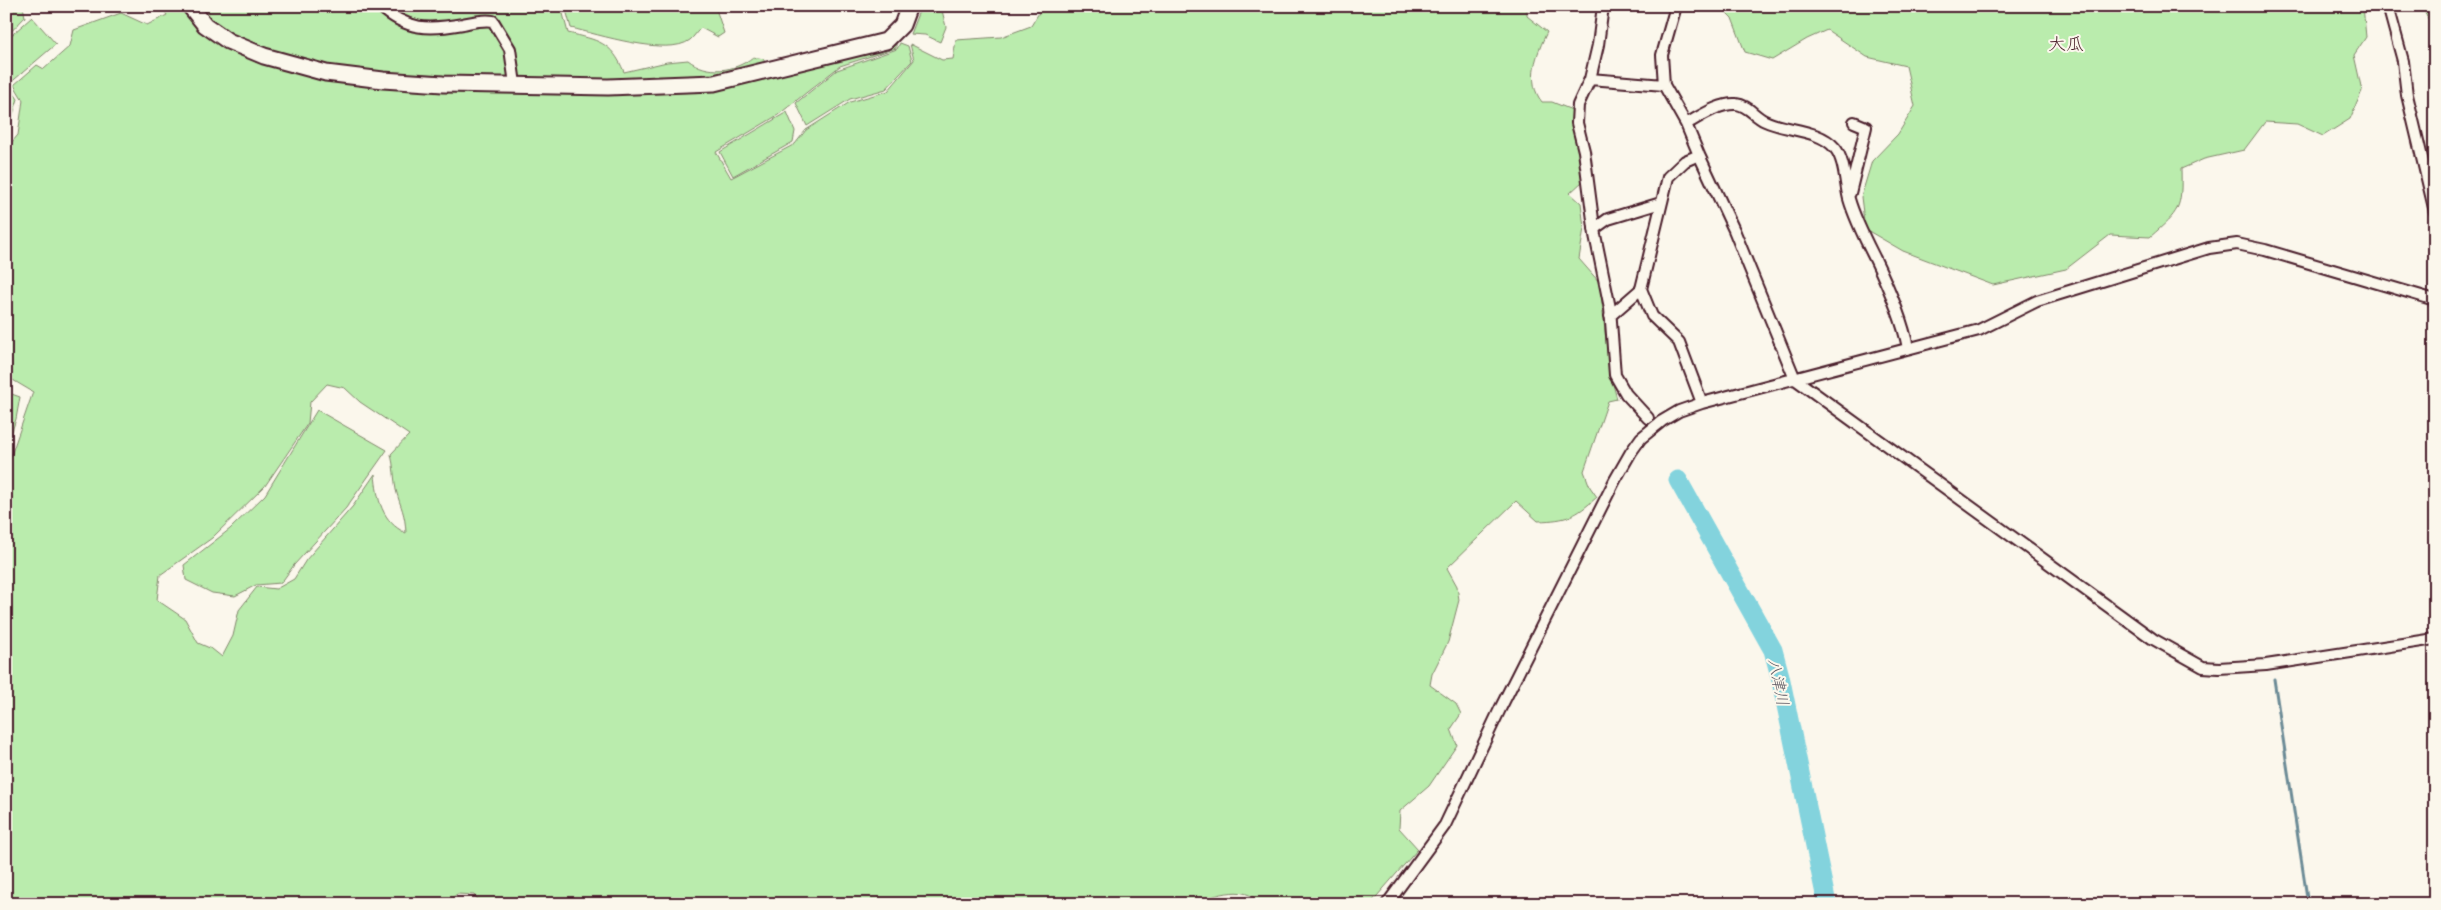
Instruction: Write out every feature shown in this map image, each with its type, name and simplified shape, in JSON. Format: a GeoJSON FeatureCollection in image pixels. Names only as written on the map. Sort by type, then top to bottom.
{"type":"FeatureCollection","features":[{"type":"Feature","properties":{"kind":"street"},"geometry":{"type":"LineString","coordinates":[[190,6],[205,25],[228,41],[264,56],[326,73],[383,80],[608,87],[714,83],[886,41],[902,25],[909,6]]}},
{"type":"Feature","properties":{"kind":"street"},"geometry":{"type":"LineString","coordinates":[[380,6],[399,21],[430,29],[479,21],[493,21],[510,49],[515,84]]}},
{"type":"Feature","properties":{"kind":"street"},"geometry":{"type":"LineString","coordinates":[[1676,6],[1662,55],[1664,85],[1686,124],[1698,155],[1734,230],[1795,379],[2152,639],[2203,667],[2266,665],[2435,639]]}},
{"type":"Feature","properties":{"kind":"street"},"geometry":{"type":"LineString","coordinates":[[2388,6],[2403,60],[2407,95],[2435,212]]}},
{"type":"Feature","properties":{"kind":"street"},"geometry":{"type":"LineString","coordinates":[[1602,7],[1598,45],[1590,80],[1577,114],[1594,229],[1610,316],[1615,374],[1626,394],[1648,418]]}},
{"type":"Feature","properties":{"kind":"street"},"geometry":{"type":"LineString","coordinates":[[1590,80],[1664,85]]}},
{"type":"Feature","properties":{"kind":"street"},"geometry":{"type":"LineString","coordinates":[[1686,124],[1716,109],[1734,104],[1745,106],[1765,121],[1826,140],[1839,154],[1858,225],[1886,284],[1905,333],[1908,348]]}},
{"type":"Feature","properties":{"kind":"street"},"geometry":{"type":"LineString","coordinates":[[1849,196],[1862,151],[1866,127],[1854,122]]}},
{"type":"Feature","properties":{"kind":"street"},"geometry":{"type":"LineString","coordinates":[[1610,316],[1641,289],[1668,177],[1685,161],[1698,155]]}},
{"type":"Feature","properties":{"kind":"street"},"geometry":{"type":"LineString","coordinates":[[1594,229],[1608,219],[1661,203]]}},
{"type":"Feature","properties":{"kind":"street"},"geometry":{"type":"LineString","coordinates":[[1387,904],[1445,825],[1504,700],[1631,452],[1641,438],[1662,421],[1679,411],[1702,403],[1979,330],[2037,300],[2209,248],[2237,244],[2435,300]]}},
{"type":"Feature","properties":{"kind":"street"},"geometry":{"type":"LineString","coordinates":[[1641,289],[1652,316],[1680,342],[1702,403]]}},
{"type":"Feature","properties":{"kind":"green space"},"geometry":{"type":"Polygon","coordinates":[[[6,6],[23,6],[25,17],[6,37],[6,6]]]}},
{"type":"Feature","properties":{"kind":"green space"},"geometry":{"type":"Polygon","coordinates":[[[161,6],[561,6],[568,33],[588,38],[609,48],[624,72],[667,62],[688,60],[704,68],[721,70],[738,66],[753,57],[764,59],[765,79],[891,42],[896,43],[896,48],[840,66],[778,115],[716,152],[731,178],[795,144],[806,130],[850,102],[888,91],[914,60],[910,44],[942,60],[953,59],[956,40],[1001,37],[1031,26],[1043,6],[1527,6],[1527,16],[1547,32],[1534,67],[1534,85],[1537,94],[1542,102],[1552,102],[1572,110],[1583,181],[1570,193],[1581,203],[1584,228],[1579,259],[1600,283],[1609,370],[1617,399],[1608,401],[1584,471],[1590,487],[1597,497],[1577,513],[1548,521],[1538,521],[1516,501],[1447,568],[1457,586],[1459,600],[1448,642],[1432,674],[1430,685],[1456,704],[1461,714],[1451,729],[1457,745],[1429,786],[1400,811],[1399,828],[1418,849],[1370,904],[1260,904],[1253,897],[1245,893],[1236,892],[1216,895],[1189,904],[839,904],[825,901],[821,904],[482,904],[474,895],[457,894],[445,904],[6,904],[6,470],[33,392],[6,376],[6,149],[18,135],[23,100],[14,85],[37,65],[44,69],[70,46],[74,30],[121,13],[147,25],[167,15],[161,6]],[[327,384],[310,402],[308,423],[265,486],[212,538],[160,575],[157,600],[185,619],[198,643],[212,649],[222,657],[233,636],[239,610],[257,587],[276,589],[294,579],[306,560],[353,506],[375,474],[377,492],[382,509],[391,523],[406,533],[404,515],[396,490],[391,454],[409,435],[360,402],[345,388],[327,384]]]}},
{"type":"Feature","properties":{"kind":"green space"},"geometry":{"type":"Polygon","coordinates":[[[565,6],[715,6],[724,33],[718,37],[701,28],[690,40],[680,45],[666,46],[632,43],[571,28],[565,6]]]}},
{"type":"Feature","properties":{"kind":"green space"},"geometry":{"type":"Polygon","coordinates":[[[921,6],[941,6],[946,27],[940,42],[925,35],[910,34],[921,6]]]}},
{"type":"Feature","properties":{"kind":"green space"},"geometry":{"type":"Polygon","coordinates":[[[1720,6],[2363,6],[2366,37],[2354,55],[2362,91],[2350,119],[2323,136],[2297,124],[2265,122],[2244,150],[2204,159],[2181,169],[2181,193],[2177,208],[2168,221],[2150,237],[2110,235],[2066,269],[1993,285],[1903,251],[1865,229],[1861,197],[1872,161],[1898,134],[1915,106],[1906,66],[1867,57],[1827,30],[1807,39],[1772,60],[1745,52],[1732,18],[1720,6]]]}},
{"type":"Feature","properties":{"kind":"green space"},"geometry":{"type":"Polygon","coordinates":[[[2421,6],[2435,6],[2435,31],[2421,6]]]}},
{"type":"Feature","properties":{"kind":"green space"},"geometry":{"type":"Polygon","coordinates":[[[32,17],[56,44],[8,85],[18,99],[6,136],[6,40],[32,17]]]}},
{"type":"Feature","properties":{"kind":"green space"},"geometry":{"type":"Polygon","coordinates":[[[900,43],[908,46],[912,61],[886,89],[850,99],[807,126],[796,103],[837,70],[897,49],[900,43]]]}},
{"type":"Feature","properties":{"kind":"green space"},"geometry":{"type":"Polygon","coordinates":[[[787,112],[795,131],[793,142],[733,176],[720,152],[787,112]]]}},
{"type":"Feature","properties":{"kind":"green space"},"geometry":{"type":"Polygon","coordinates":[[[6,392],[20,397],[16,419],[6,450],[6,392]]]}},
{"type":"Feature","properties":{"kind":"green space"},"geometry":{"type":"Polygon","coordinates":[[[317,410],[387,450],[346,508],[294,565],[281,583],[256,585],[235,596],[212,593],[186,580],[184,565],[230,529],[265,495],[317,410]]]}},
{"type":"Feature","properties":{"kind":"waterway","name":"八津川"},"geometry":{"type":"LineString","coordinates":[[1678,480],[1773,650],[1827,904]]}},
{"type":"Feature","properties":{"kind":"waterway"},"geometry":{"type":"LineString","coordinates":[[2274,679],[2308,904]]}},
{"type":"Feature","properties":{"kind":"district","name":"大瓜"},"geometry":{"type":"Point","coordinates":[2066,44]}}]}
